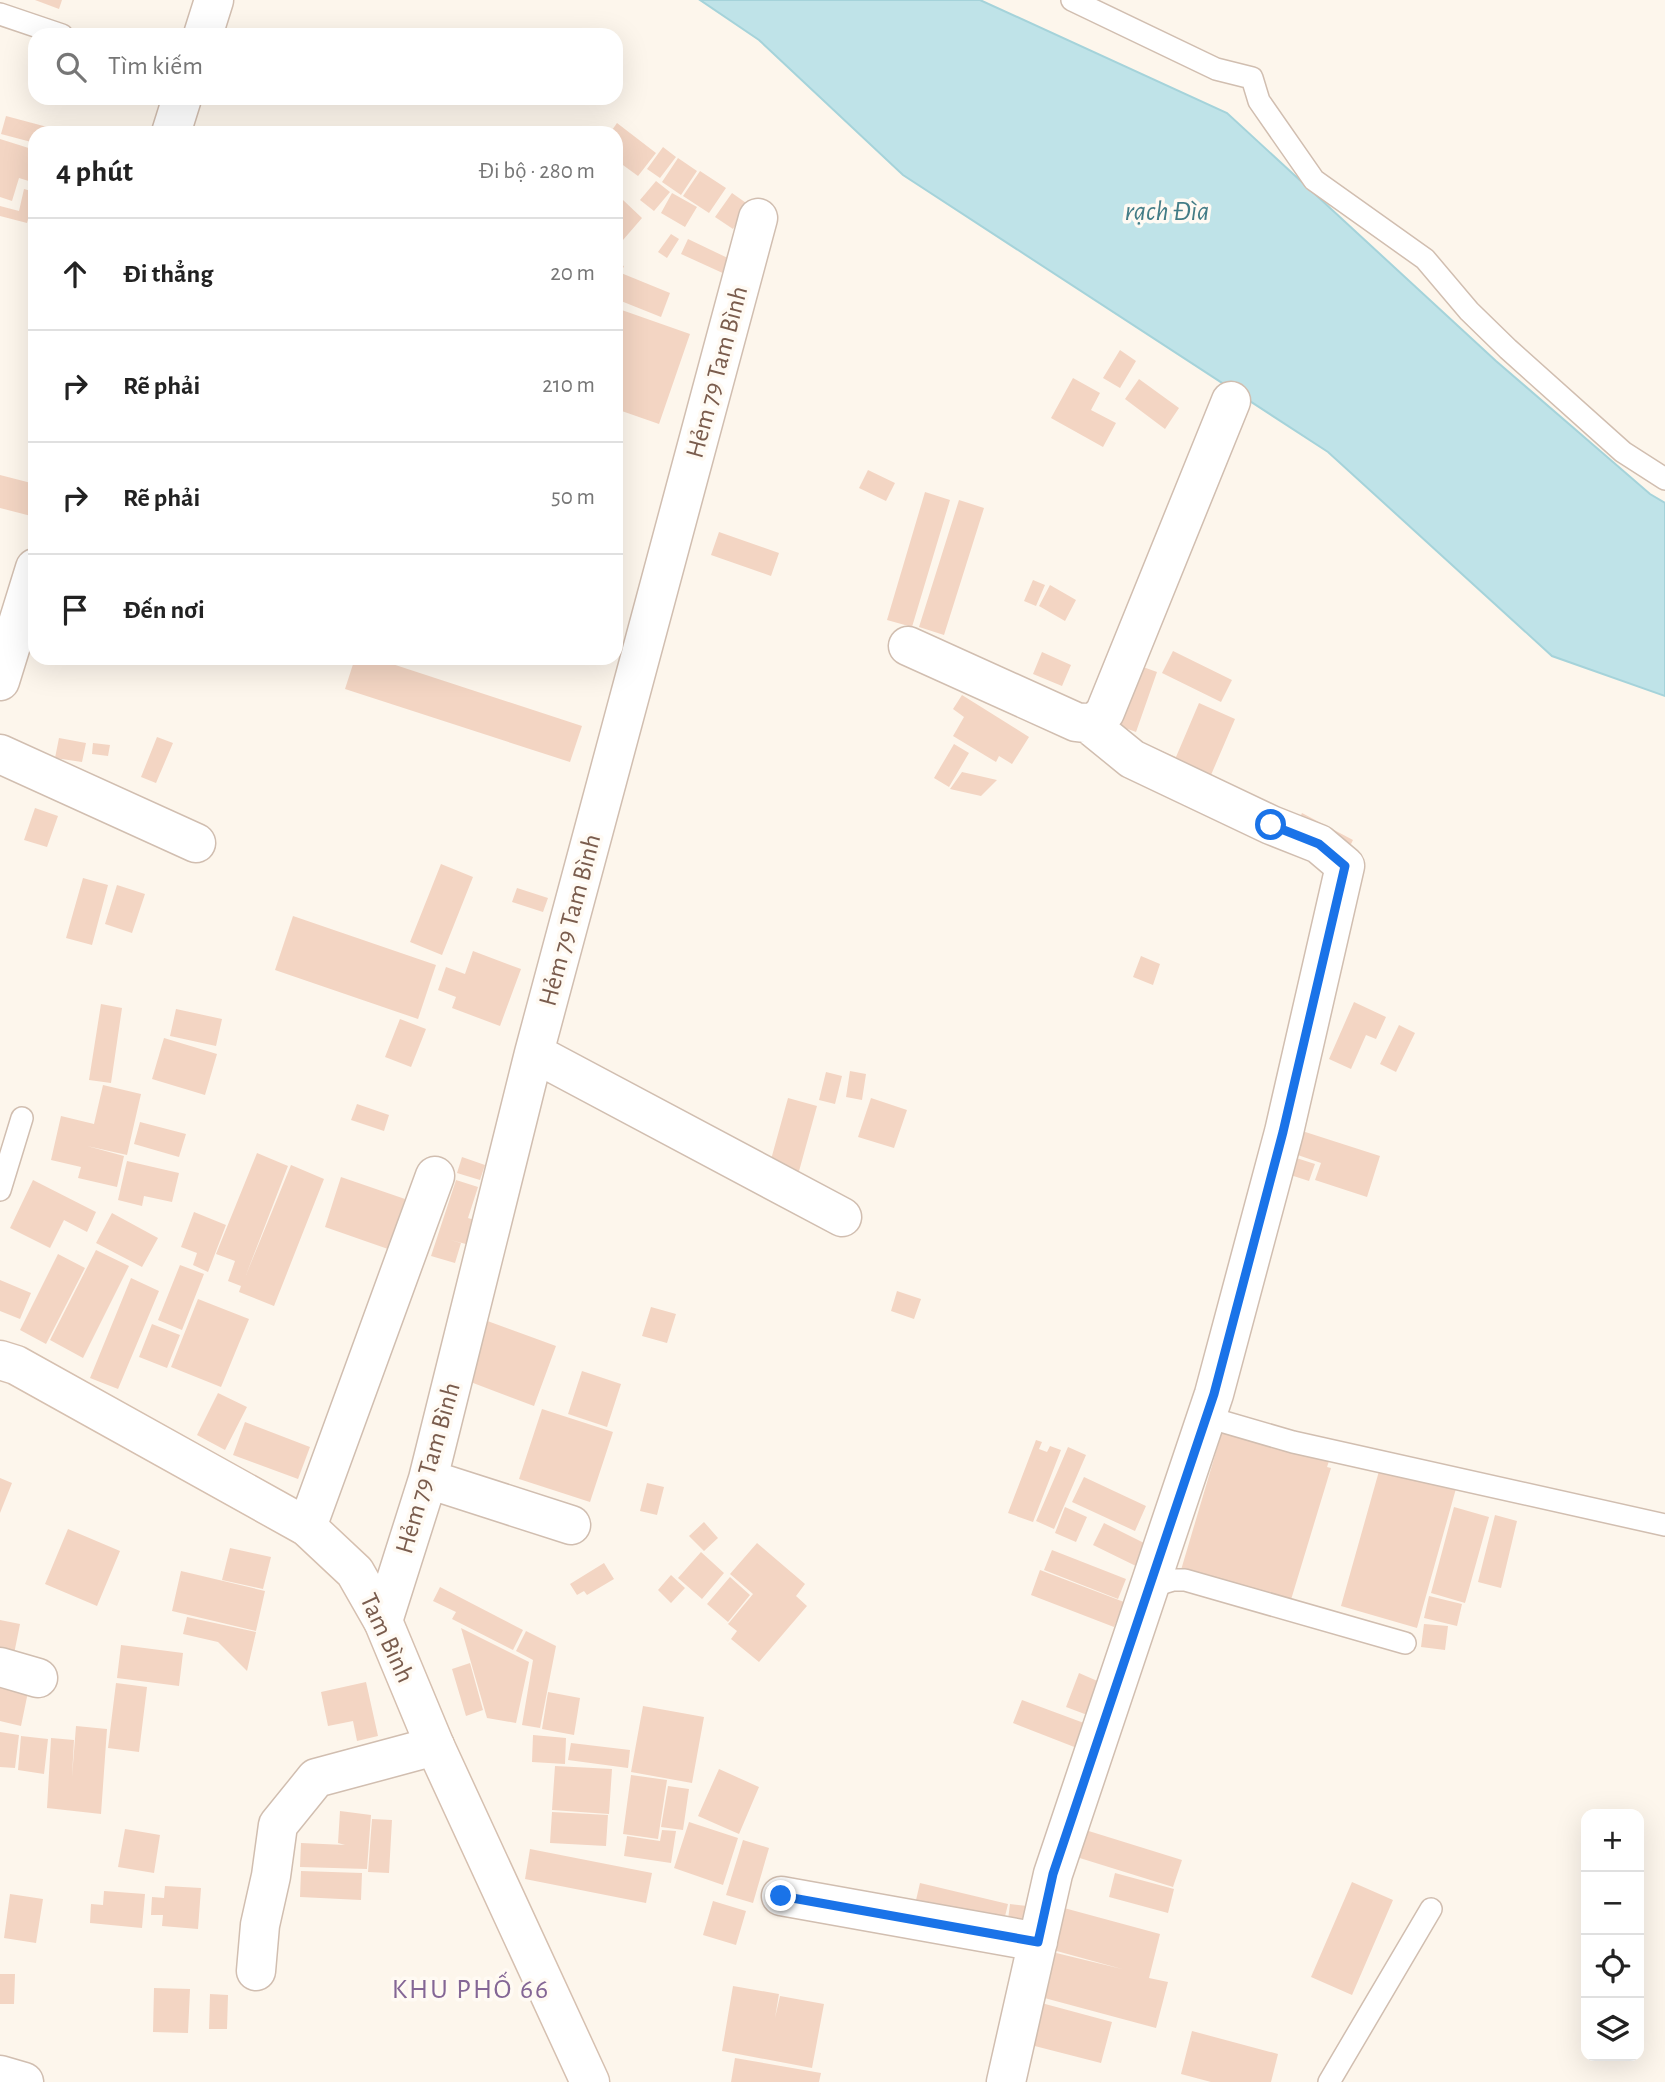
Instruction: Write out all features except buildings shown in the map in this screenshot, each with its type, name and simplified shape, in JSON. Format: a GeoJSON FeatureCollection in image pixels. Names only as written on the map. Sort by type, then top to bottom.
{"type":"FeatureCollection","features":[{"type":"Feature","properties":{"kind":"street"},"geometry":{"type":"LineString","coordinates":[[205,28],[214,0]]}},
{"type":"Feature","properties":{"kind":"street"},"geometry":{"type":"LineString","coordinates":[[173,126],[180,105]]}},
{"type":"Feature","properties":{"kind":"street","name":"Hẻm 79 Tam Bình"},"geometry":{"type":"LineString","coordinates":[[383,1621],[428,1479],[534,1053],[758,218]]}},
{"type":"Feature","properties":{"kind":"street"},"geometry":{"type":"LineString","coordinates":[[1089,724],[1098,720],[1105,712],[1231,401]]}},
{"type":"Feature","properties":{"kind":"street"},"geometry":{"type":"LineString","coordinates":[[0,681],[28,591]]}},
{"type":"Feature","properties":{"kind":"street"},"geometry":{"type":"LineString","coordinates":[[908,646],[1076,722],[1089,724],[1132,759],[1271,825],[1319,844],[1345,866],[1283,1132],[1207,1417],[1053,1874],[1006,2082]]}},
{"type":"Feature","properties":{"kind":"street"},"geometry":{"type":"LineString","coordinates":[[0,754],[196,843]]}},
{"type":"Feature","properties":{"kind":"street"},"geometry":{"type":"LineString","coordinates":[[534,1053],[842,1217]]}},
{"type":"Feature","properties":{"kind":"street"},"geometry":{"type":"LineString","coordinates":[[307,1527],[435,1176]]}},
{"type":"Feature","properties":{"kind":"street","name":"Tam Bình"},"geometry":{"type":"LineString","coordinates":[[0,1360],[16,1365],[307,1527],[355,1572],[383,1621],[435,1746],[590,2082]]}},
{"type":"Feature","properties":{"kind":"street"},"geometry":{"type":"LineString","coordinates":[[428,1479],[571,1525]]}},
{"type":"Feature","properties":{"kind":"street"},"geometry":{"type":"LineString","coordinates":[[0,1667],[38,1678]]}},
{"type":"Feature","properties":{"kind":"street"},"geometry":{"type":"LineString","coordinates":[[256,1971],[260,1924],[278,1825],[316,1778],[435,1746]]}},
{"type":"Feature","properties":{"kind":"street"},"geometry":{"type":"LineString","coordinates":[[781,1896],[1038,1942]]}},
{"type":"Feature","properties":{"kind":"street"},"geometry":{"type":"LineString","coordinates":[[0,2075],[24,2082]]}},
{"type":"Feature","properties":{"kind":"lane"},"geometry":{"type":"LineString","coordinates":[[1072,0],[1216,69],[1252,78],[1259,101],[1314,180],[1425,259],[1469,311],[1508,349],[1623,453],[1665,479]]}},
{"type":"Feature","properties":{"kind":"lane"},"geometry":{"type":"LineString","coordinates":[[0,14],[41,28]]}},
{"type":"Feature","properties":{"kind":"lane"},"geometry":{"type":"LineString","coordinates":[[0,1190],[22,1118]]}},
{"type":"Feature","properties":{"kind":"lane"},"geometry":{"type":"LineString","coordinates":[[1207,1417],[1293,1442],[1665,1525]]}},
{"type":"Feature","properties":{"kind":"lane"},"geometry":{"type":"LineString","coordinates":[[1150,1587],[1173,1580],[1185,1580],[1405,1643]]}},
{"type":"Feature","properties":{"kind":"lane"},"geometry":{"type":"LineString","coordinates":[[1329,2082],[1431,1909]]}},
{"type":"Feature","properties":{"kind":"water","name":"rạch Đìa"},"geometry":{"type":"Polygon","coordinates":[[[700,0],[980,0],[1227,113],[1496,361],[1650,494],[1665,503],[1665,696],[1552,656],[1328,452],[903,175],[759,40],[700,0]]]}},
{"type":"Feature","properties":{"kind":"district","name":"KHU PHỐ 66"},"geometry":{"type":"Point","coordinates":[471,1990]}},
{"type":"Feature","properties":{"kind":"route"},"geometry":{"type":"LineString","coordinates":[[781,1896],[1038,1942],[1053,1874],[1214,1394],[1283,1132],[1345,866],[1319,844],[1271,825]]}}]}
